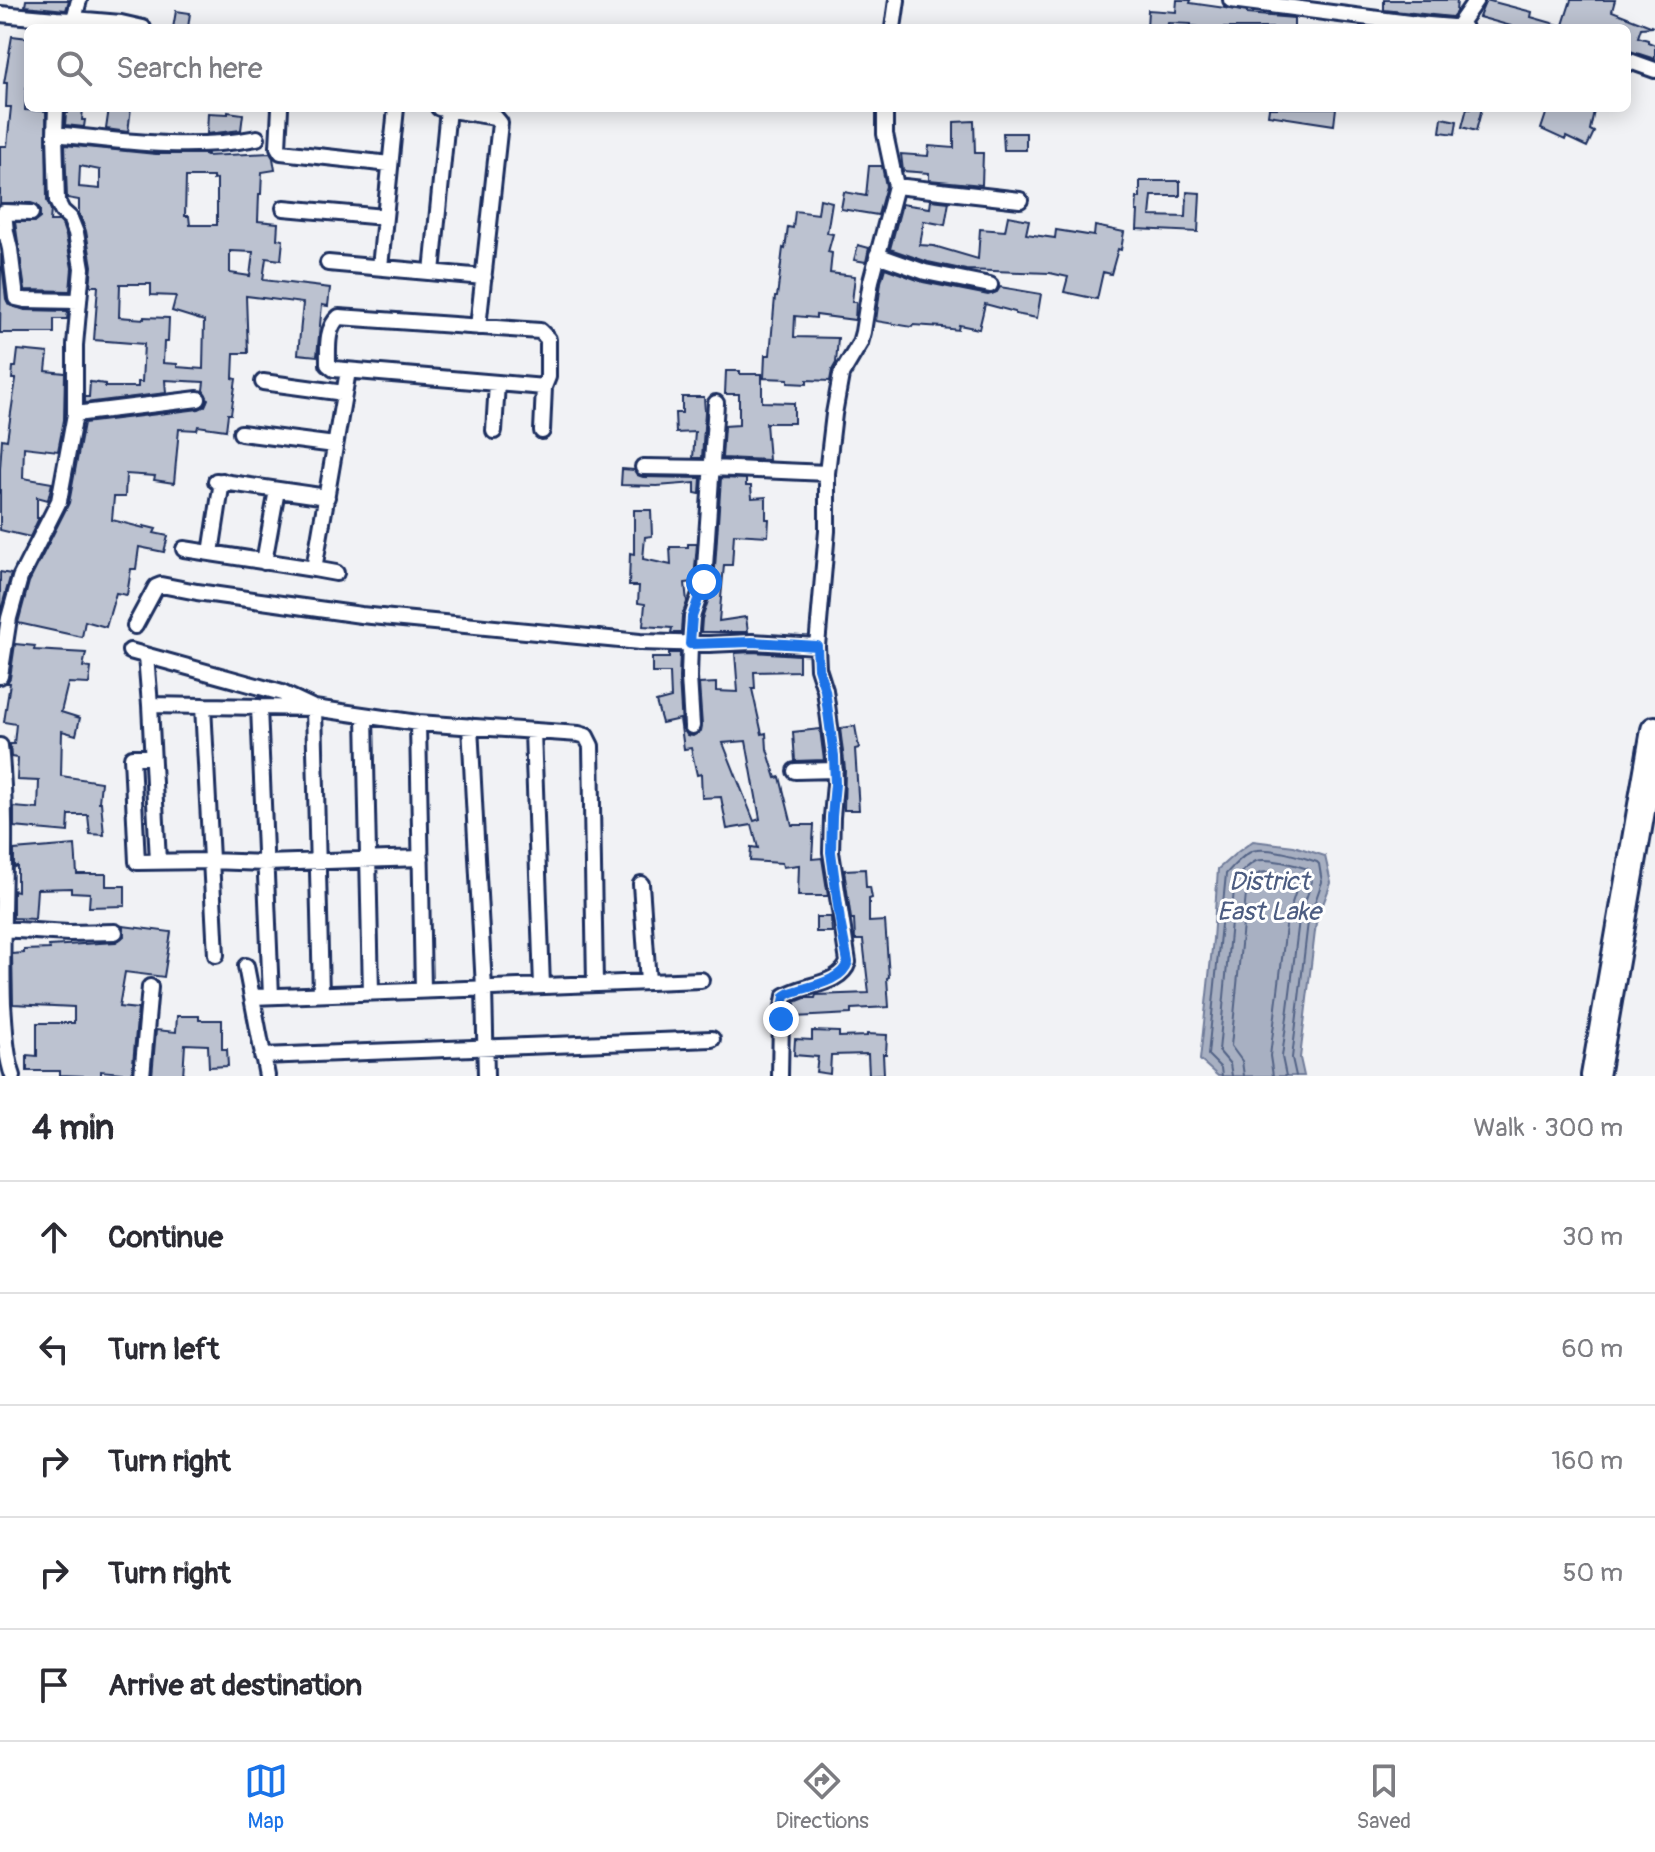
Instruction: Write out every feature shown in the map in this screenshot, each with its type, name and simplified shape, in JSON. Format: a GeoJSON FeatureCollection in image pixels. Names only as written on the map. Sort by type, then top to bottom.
{"type":"FeatureCollection","features":[{"type":"Feature","properties":{"kind":"highway"},"geometry":{"type":"LineString","coordinates":[[1595,1076],[1655,730]]}},
{"type":"Feature","properties":{"kind":"highway"},"geometry":{"type":"LineString","coordinates":[[1611,1076],[1655,821]]}},
{"type":"Feature","properties":{"kind":"street"},"geometry":{"type":"LineString","coordinates":[[74,19],[79,0]]}},
{"type":"Feature","properties":{"kind":"street"},"geometry":{"type":"LineString","coordinates":[[894,24],[897,0]]}},
{"type":"Feature","properties":{"kind":"street"},"geometry":{"type":"LineString","coordinates":[[1231,0],[1417,24]]}},
{"type":"Feature","properties":{"kind":"street"},"geometry":{"type":"LineString","coordinates":[[1463,24],[1476,0]]}},
{"type":"Feature","properties":{"kind":"street"},"geometry":{"type":"LineString","coordinates":[[0,14],[56,24],[74,19],[125,24]]}},
{"type":"Feature","properties":{"kind":"street"},"geometry":{"type":"LineString","coordinates":[[1631,61],[1655,70]]}},
{"type":"Feature","properties":{"kind":"street"},"geometry":{"type":"LineString","coordinates":[[0,676],[9,618],[20,578],[59,501],[75,414],[75,345],[82,268],[70,218],[57,201],[56,112]]}},
{"type":"Feature","properties":{"kind":"street"},"geometry":{"type":"LineString","coordinates":[[280,112],[278,147],[281,152],[390,164]]}},
{"type":"Feature","properties":{"kind":"street"},"geometry":{"type":"LineString","coordinates":[[380,267],[396,112]]}},
{"type":"Feature","properties":{"kind":"street"},"geometry":{"type":"LineString","coordinates":[[432,272],[443,112]]}},
{"type":"Feature","properties":{"kind":"street"},"geometry":{"type":"LineString","coordinates":[[462,112],[495,117],[500,123],[478,327]]}},
{"type":"Feature","properties":{"kind":"street"},"geometry":{"type":"LineString","coordinates":[[780,1076],[781,1019],[785,996],[837,977],[847,968],[848,962],[831,852],[835,770],[817,646],[827,531],[827,473],[834,414],[841,375],[863,332],[871,281],[896,186],[885,134],[885,112]]}},
{"type":"Feature","properties":{"kind":"street"},"geometry":{"type":"LineString","coordinates":[[55,134],[174,144],[257,138]]}},
{"type":"Feature","properties":{"kind":"street"},"geometry":{"type":"LineString","coordinates":[[896,186],[1020,200]]}},
{"type":"Feature","properties":{"kind":"street"},"geometry":{"type":"LineString","coordinates":[[284,208],[384,217]]}},
{"type":"Feature","properties":{"kind":"street"},"geometry":{"type":"LineString","coordinates":[[31,213],[4,212],[3,232],[10,249],[16,298],[78,301]]}},
{"type":"Feature","properties":{"kind":"street"},"geometry":{"type":"LineString","coordinates":[[877,255],[925,272],[990,285]]}},
{"type":"Feature","properties":{"kind":"street"},"geometry":{"type":"LineString","coordinates":[[328,263],[484,277]]}},
{"type":"Feature","properties":{"kind":"street"},"geometry":{"type":"LineString","coordinates":[[542,431],[544,387],[548,377],[548,339],[540,331],[339,317],[330,328],[328,364],[334,369],[544,387]]}},
{"type":"Feature","properties":{"kind":"street"},"geometry":{"type":"LineString","coordinates":[[314,569],[348,371]]}},
{"type":"Feature","properties":{"kind":"street"},"geometry":{"type":"LineString","coordinates":[[263,382],[344,393]]}},
{"type":"Feature","properties":{"kind":"street"},"geometry":{"type":"LineString","coordinates":[[494,431],[497,383]]}},
{"type":"Feature","properties":{"kind":"street"},"geometry":{"type":"LineString","coordinates":[[75,414],[198,399]]}},
{"type":"Feature","properties":{"kind":"street"},"geometry":{"type":"LineString","coordinates":[[692,726],[689,677],[692,617],[704,582],[716,403]]}},
{"type":"Feature","properties":{"kind":"street"},"geometry":{"type":"LineString","coordinates":[[241,433],[335,445]]}},
{"type":"Feature","properties":{"kind":"street"},"geometry":{"type":"LineString","coordinates":[[643,467],[827,473]]}},
{"type":"Feature","properties":{"kind":"street"},"geometry":{"type":"LineString","coordinates":[[211,553],[219,481],[327,497]]}},
{"type":"Feature","properties":{"kind":"street"},"geometry":{"type":"LineString","coordinates":[[264,562],[277,490]]}},
{"type":"Feature","properties":{"kind":"street"},"geometry":{"type":"LineString","coordinates":[[184,549],[336,573]]}},
{"type":"Feature","properties":{"kind":"street"},"geometry":{"type":"LineString","coordinates":[[135,626],[156,587],[161,585],[361,615],[640,642],[752,642],[817,646]]}},
{"type":"Feature","properties":{"kind":"street"},"geometry":{"type":"LineString","coordinates":[[130,651],[282,693],[314,708]]}},
{"type":"Feature","properties":{"kind":"street"},"geometry":{"type":"LineString","coordinates":[[146,656],[158,861]]}},
{"type":"Feature","properties":{"kind":"street"},"geometry":{"type":"LineString","coordinates":[[150,705],[314,708],[418,723],[586,736],[591,746],[595,984]]}},
{"type":"Feature","properties":{"kind":"street"},"geometry":{"type":"LineString","coordinates":[[203,706],[216,955]]}},
{"type":"Feature","properties":{"kind":"street"},"geometry":{"type":"LineString","coordinates":[[259,707],[271,996]]}},
{"type":"Feature","properties":{"kind":"street"},"geometry":{"type":"LineString","coordinates":[[314,708],[321,994]]}},
{"type":"Feature","properties":{"kind":"street"},"geometry":{"type":"LineString","coordinates":[[365,716],[371,992]]}},
{"type":"Feature","properties":{"kind":"street"},"geometry":{"type":"LineString","coordinates":[[418,723],[423,990]]}},
{"type":"Feature","properties":{"kind":"street"},"geometry":{"type":"LineString","coordinates":[[470,726],[486,1076]]}},
{"type":"Feature","properties":{"kind":"street"},"geometry":{"type":"LineString","coordinates":[[533,732],[542,986]]}},
{"type":"Feature","properties":{"kind":"street"},"geometry":{"type":"LineString","coordinates":[[0,746],[3,858],[1,977],[6,1046],[13,1076]]}},
{"type":"Feature","properties":{"kind":"street"},"geometry":{"type":"LineString","coordinates":[[152,757],[132,757],[137,862],[265,863],[421,858]]}},
{"type":"Feature","properties":{"kind":"street"},"geometry":{"type":"LineString","coordinates":[[795,771],[835,770]]}},
{"type":"Feature","properties":{"kind":"street"},"geometry":{"type":"LineString","coordinates":[[641,884],[648,982]]}},
{"type":"Feature","properties":{"kind":"street"},"geometry":{"type":"LineString","coordinates":[[0,929],[115,932]]}},
{"type":"Feature","properties":{"kind":"street"},"geometry":{"type":"LineString","coordinates":[[246,966],[267,1076]]}},
{"type":"Feature","properties":{"kind":"street"},"geometry":{"type":"LineString","coordinates":[[252,997],[701,980]]}},
{"type":"Feature","properties":{"kind":"street"},"geometry":{"type":"LineString","coordinates":[[142,1076],[150,987]]}},
{"type":"Feature","properties":{"kind":"street"},"geometry":{"type":"LineString","coordinates":[[262,1056],[712,1039]]}},
{"type":"Feature","properties":{"kind":"water","name":"District East Lake"},"geometry":{"type":"Polygon","coordinates":[[[1253,841],[1294,846],[1325,856],[1331,883],[1316,923],[1300,1058],[1304,1076],[1218,1076],[1200,1060],[1218,869],[1253,841]]]}},
{"type":"Feature","properties":{"kind":"building"},"geometry":{"type":"Polygon","coordinates":[[[26,0],[69,0],[66,10],[25,6],[26,0]]]}},
{"type":"Feature","properties":{"kind":"building"},"geometry":{"type":"Polygon","coordinates":[[[1177,0],[1191,0],[1190,3],[1247,14],[1294,18],[1294,24],[1147,24],[1148,10],[1176,12],[1177,0]]]}},
{"type":"Feature","properties":{"kind":"building"},"geometry":{"type":"Polygon","coordinates":[[[1384,0],[1457,0],[1456,12],[1452,17],[1384,10],[1384,0]]]}},
{"type":"Feature","properties":{"kind":"building"},"geometry":{"type":"Polygon","coordinates":[[[1486,0],[1532,12],[1531,17],[1556,24],[1504,24],[1479,17],[1486,0]]]}},
{"type":"Feature","properties":{"kind":"building"},"geometry":{"type":"Polygon","coordinates":[[[1571,0],[1615,0],[1612,11],[1653,27],[1641,28],[1638,37],[1655,45],[1655,59],[1631,51],[1631,24],[1563,24],[1571,0]]]}},
{"type":"Feature","properties":{"kind":"building"},"geometry":{"type":"Polygon","coordinates":[[[176,11],[190,13],[189,24],[174,24],[176,11]]]}},
{"type":"Feature","properties":{"kind":"building"},"geometry":{"type":"Polygon","coordinates":[[[12,36],[24,38],[24,112],[46,112],[47,201],[51,210],[50,221],[59,221],[66,236],[72,268],[70,291],[25,290],[15,222],[35,222],[40,218],[40,209],[31,203],[0,203],[0,146],[7,146],[11,107],[6,107],[7,83],[4,83],[12,36]]]}},
{"type":"Feature","properties":{"kind":"building"},"geometry":{"type":"Polygon","coordinates":[[[83,112],[84,127],[65,125],[68,113],[83,112]]]}},
{"type":"Feature","properties":{"kind":"building"},"geometry":{"type":"Polygon","coordinates":[[[108,112],[130,112],[128,132],[106,129],[108,112]]]}},
{"type":"Feature","properties":{"kind":"building"},"geometry":{"type":"Polygon","coordinates":[[[1268,112],[1336,112],[1334,125],[1268,115],[1268,112]]]}},
{"type":"Feature","properties":{"kind":"building"},"geometry":{"type":"Polygon","coordinates":[[[1466,112],[1481,112],[1476,131],[1462,127],[1466,112]]]}},
{"type":"Feature","properties":{"kind":"building"},"geometry":{"type":"Polygon","coordinates":[[[1547,112],[1594,112],[1590,130],[1594,132],[1587,147],[1541,129],[1547,112]]]}},
{"type":"Feature","properties":{"kind":"building"},"geometry":{"type":"Polygon","coordinates":[[[208,113],[243,114],[241,130],[207,134],[208,113]]]}},
{"type":"Feature","properties":{"kind":"building"},"geometry":{"type":"Polygon","coordinates":[[[1442,118],[1457,121],[1455,134],[1440,132],[1442,118]]]}},
{"type":"Feature","properties":{"kind":"building"},"geometry":{"type":"Polygon","coordinates":[[[974,121],[975,153],[983,153],[982,185],[929,180],[929,173],[903,171],[901,154],[928,156],[929,146],[954,148],[954,122],[974,121]]]}},
{"type":"Feature","properties":{"kind":"building"},"geometry":{"type":"Polygon","coordinates":[[[1003,133],[1026,133],[1026,150],[1004,150],[1003,133]]]}},
{"type":"Feature","properties":{"kind":"building"},"geometry":{"type":"Polygon","coordinates":[[[65,145],[206,156],[270,153],[275,170],[262,172],[258,221],[278,223],[277,239],[283,240],[281,260],[266,258],[263,280],[330,288],[328,306],[322,305],[317,356],[298,354],[303,303],[246,296],[248,353],[234,353],[233,378],[236,379],[226,430],[198,426],[197,430],[179,429],[174,483],[154,480],[155,476],[126,474],[125,497],[114,497],[112,520],[156,529],[154,533],[168,536],[164,552],[139,547],[136,569],[131,569],[127,595],[116,593],[106,627],[85,621],[82,637],[18,623],[29,582],[69,503],[84,423],[199,409],[205,406],[208,399],[203,390],[204,382],[165,380],[166,393],[85,403],[85,397],[89,397],[90,382],[105,384],[105,387],[138,387],[138,382],[142,382],[144,344],[94,340],[98,286],[90,286],[92,266],[86,231],[79,213],[79,200],[67,198],[65,145]],[[80,166],[79,187],[100,189],[100,170],[80,166]],[[186,177],[185,216],[189,216],[190,225],[217,225],[217,179],[186,177]],[[230,251],[230,273],[250,276],[253,252],[230,251]],[[120,284],[119,317],[169,318],[163,363],[203,369],[204,321],[172,311],[176,296],[151,295],[151,284],[120,284]]]}},
{"type":"Feature","properties":{"kind":"building"},"geometry":{"type":"Polygon","coordinates":[[[869,166],[882,166],[886,186],[878,215],[841,209],[844,192],[866,196],[869,166]]]}},
{"type":"Feature","properties":{"kind":"building"},"geometry":{"type":"Polygon","coordinates":[[[1140,181],[1180,181],[1180,196],[1152,196],[1150,216],[1186,217],[1187,192],[1200,193],[1198,232],[1137,229],[1140,181]]]}},
{"type":"Feature","properties":{"kind":"building"},"geometry":{"type":"Polygon","coordinates":[[[820,199],[832,202],[827,233],[833,234],[828,252],[832,253],[830,273],[855,276],[852,302],[856,302],[855,320],[795,316],[794,337],[838,338],[836,363],[830,381],[807,380],[807,384],[764,378],[765,355],[770,355],[775,297],[788,227],[793,228],[795,211],[818,214],[820,199]]]}},
{"type":"Feature","properties":{"kind":"building"},"geometry":{"type":"Polygon","coordinates":[[[931,200],[949,202],[945,225],[924,221],[920,245],[978,259],[980,229],[1005,231],[1008,216],[1029,220],[1026,234],[1055,238],[1056,230],[1094,236],[1095,226],[1124,232],[1121,250],[1118,249],[1111,274],[1103,272],[1097,299],[1064,292],[1068,277],[1050,273],[966,270],[928,262],[890,249],[902,204],[930,208],[931,200]]]}},
{"type":"Feature","properties":{"kind":"building"},"geometry":{"type":"Polygon","coordinates":[[[858,245],[869,248],[866,262],[854,260],[858,245]]]}},
{"type":"Feature","properties":{"kind":"building"},"geometry":{"type":"Polygon","coordinates":[[[1,254],[9,305],[25,310],[68,311],[67,319],[54,319],[54,333],[0,333],[1,254]]]}},
{"type":"Feature","properties":{"kind":"building"},"geometry":{"type":"Polygon","coordinates":[[[885,268],[923,282],[988,295],[997,292],[1000,287],[1041,294],[1037,318],[985,304],[979,329],[959,325],[958,330],[912,327],[876,321],[885,268]]]}},
{"type":"Feature","properties":{"kind":"building"},"geometry":{"type":"Polygon","coordinates":[[[18,350],[48,353],[46,371],[65,373],[64,420],[58,451],[24,447],[23,478],[52,483],[48,500],[37,497],[39,518],[30,537],[0,530],[2,439],[7,440],[16,379],[12,379],[13,367],[16,367],[18,350]]]}},
{"type":"Feature","properties":{"kind":"building"},"geometry":{"type":"Polygon","coordinates":[[[726,371],[762,374],[762,402],[794,403],[794,423],[766,423],[769,460],[722,458],[724,426],[739,425],[739,394],[725,394],[726,371]]]}},
{"type":"Feature","properties":{"kind":"building"},"geometry":{"type":"Polygon","coordinates":[[[682,397],[704,397],[702,458],[693,458],[695,432],[676,433],[675,413],[682,413],[682,397]]]}},
{"type":"Feature","properties":{"kind":"building"},"geometry":{"type":"Polygon","coordinates":[[[622,469],[634,470],[643,477],[701,478],[700,494],[695,493],[695,483],[621,485],[622,469]]]}},
{"type":"Feature","properties":{"kind":"building"},"geometry":{"type":"Polygon","coordinates":[[[721,478],[746,479],[746,486],[751,486],[752,498],[766,497],[768,536],[734,534],[732,565],[724,565],[719,621],[746,617],[748,632],[701,632],[714,583],[721,478]]]}},
{"type":"Feature","properties":{"kind":"building"},"geometry":{"type":"Polygon","coordinates":[[[634,510],[651,510],[652,536],[645,537],[643,559],[671,565],[670,547],[697,544],[694,580],[685,583],[687,602],[681,633],[671,633],[672,628],[643,626],[645,604],[638,603],[639,586],[629,586],[630,553],[634,554],[634,510]]]}},
{"type":"Feature","properties":{"kind":"building"},"geometry":{"type":"Polygon","coordinates":[[[0,572],[11,574],[0,613],[0,572]]]}},
{"type":"Feature","properties":{"kind":"building"},"geometry":{"type":"Polygon","coordinates":[[[15,644],[35,646],[34,650],[86,653],[83,667],[91,668],[89,684],[68,683],[61,712],[80,718],[76,735],[62,731],[61,776],[101,782],[99,802],[104,835],[90,834],[88,815],[69,815],[68,832],[14,827],[14,807],[38,809],[39,781],[17,780],[18,758],[11,757],[10,744],[14,744],[16,724],[4,722],[10,683],[7,683],[15,644]]]}},
{"type":"Feature","properties":{"kind":"building"},"geometry":{"type":"Polygon","coordinates":[[[669,653],[680,653],[682,727],[687,735],[693,736],[701,731],[702,726],[699,684],[716,683],[716,691],[738,692],[735,653],[799,655],[799,671],[754,672],[755,689],[752,689],[762,734],[766,733],[767,749],[776,778],[780,777],[792,825],[814,825],[812,859],[822,858],[828,896],[798,896],[799,865],[783,867],[782,863],[750,861],[751,847],[758,848],[752,825],[727,829],[721,797],[702,798],[701,774],[697,775],[691,748],[684,749],[680,719],[662,723],[656,702],[671,698],[670,673],[652,673],[652,658],[669,658],[669,653]],[[746,741],[723,743],[754,821],[760,819],[746,741]]]}},
{"type":"Feature","properties":{"kind":"building"},"geometry":{"type":"Polygon","coordinates":[[[855,726],[859,748],[855,749],[859,810],[844,810],[845,769],[840,728],[855,726]]]}},
{"type":"Feature","properties":{"kind":"building"},"geometry":{"type":"Polygon","coordinates":[[[820,729],[824,760],[795,761],[793,732],[820,729]]]}},
{"type":"Feature","properties":{"kind":"building"},"geometry":{"type":"Polygon","coordinates":[[[75,845],[77,874],[106,874],[106,886],[125,886],[125,906],[89,907],[90,893],[71,892],[71,888],[37,889],[35,919],[13,918],[13,890],[17,891],[14,850],[75,845]]]}},
{"type":"Feature","properties":{"kind":"building"},"geometry":{"type":"Polygon","coordinates":[[[865,869],[866,887],[870,887],[872,898],[869,899],[869,922],[885,921],[889,1007],[851,1009],[851,1014],[795,1017],[795,1002],[805,998],[869,993],[863,940],[855,940],[844,870],[865,869]]]}},
{"type":"Feature","properties":{"kind":"building"},"geometry":{"type":"Polygon","coordinates":[[[816,917],[831,917],[832,932],[816,932],[816,917]]]}},
{"type":"Feature","properties":{"kind":"building"},"geometry":{"type":"Polygon","coordinates":[[[123,926],[171,932],[164,977],[125,972],[119,1007],[138,1009],[132,1074],[101,1071],[101,1076],[85,1076],[60,1075],[60,1071],[27,1071],[27,1055],[37,1056],[37,1023],[74,1023],[74,1007],[13,1004],[12,954],[24,953],[24,950],[50,949],[49,946],[116,942],[124,936],[123,926]]]}},
{"type":"Feature","properties":{"kind":"building"},"geometry":{"type":"Polygon","coordinates":[[[177,1016],[222,1020],[222,1049],[227,1049],[228,1066],[209,1067],[208,1045],[185,1044],[183,1076],[152,1076],[156,1030],[176,1032],[177,1016]]]}},
{"type":"Feature","properties":{"kind":"building"},"geometry":{"type":"Polygon","coordinates":[[[812,1031],[839,1032],[839,1037],[887,1035],[886,1054],[883,1054],[884,1074],[869,1075],[868,1054],[831,1055],[830,1074],[816,1072],[818,1057],[794,1055],[795,1039],[812,1040],[812,1031]]]}},
{"type":"Feature","properties":{"kind":"route"},"geometry":{"type":"LineString","coordinates":[[704,582],[692,617],[690,644],[752,642],[817,646],[818,668],[825,690],[835,770],[831,852],[848,962],[847,968],[837,977],[785,996],[781,1019]]}}]}
